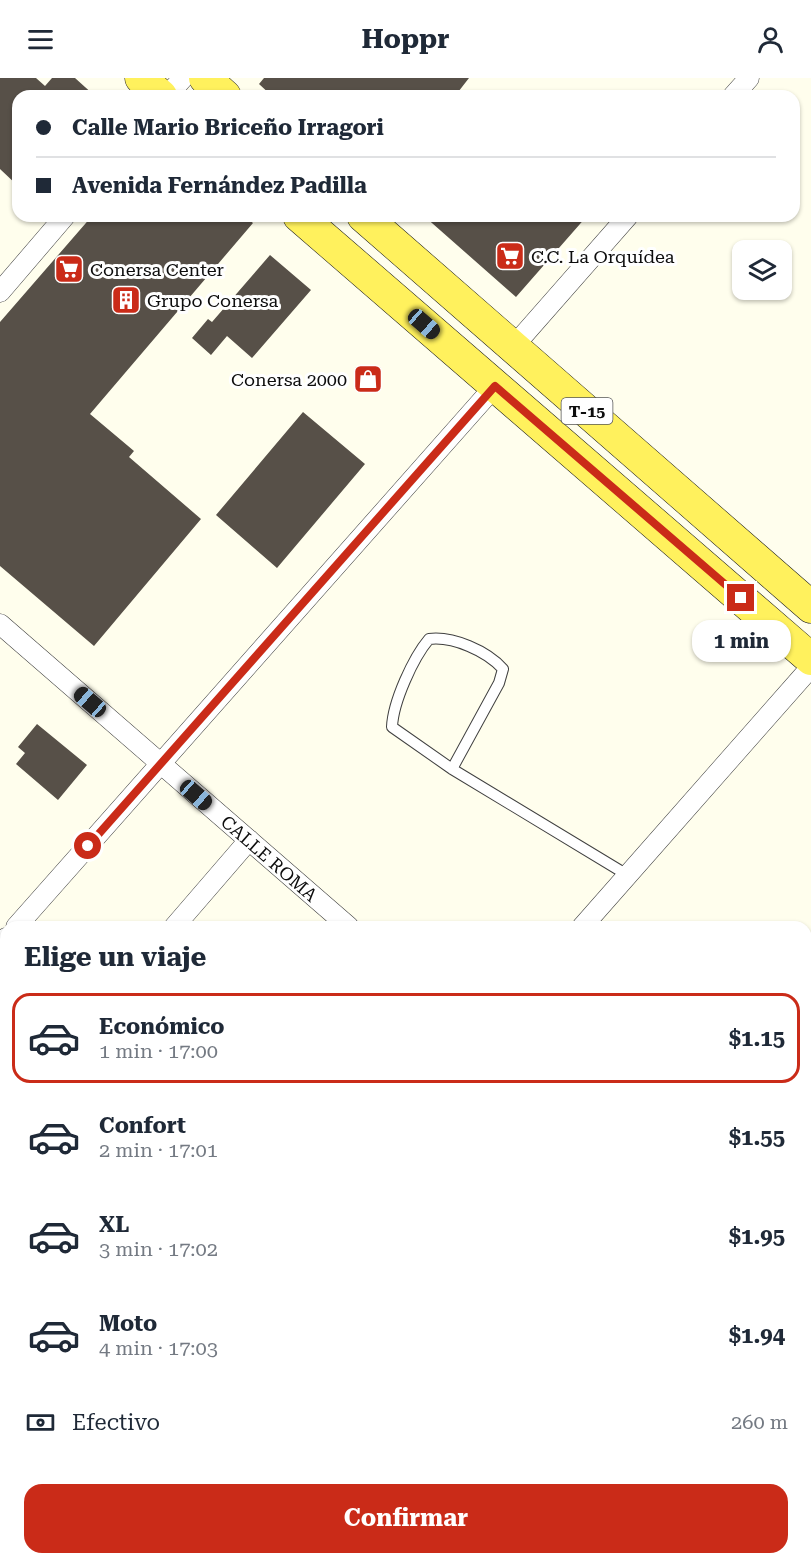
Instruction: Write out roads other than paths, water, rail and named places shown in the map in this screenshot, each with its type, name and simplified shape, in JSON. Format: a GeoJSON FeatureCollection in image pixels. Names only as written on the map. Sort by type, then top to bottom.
{"type":"FeatureCollection","features":[{"type":"Feature","properties":{"kind":"main road"},"geometry":{"type":"LineString","coordinates":[[141,78],[154,90]]}},
{"type":"Feature","properties":{"kind":"main road"},"geometry":{"type":"LineString","coordinates":[[205,78],[218,90]]}},
{"type":"Feature","properties":{"kind":"main road","name":"T-15"},"geometry":{"type":"LineString","coordinates":[[306,222],[811,659]]}},
{"type":"Feature","properties":{"kind":"main road","name":"T-15"},"geometry":{"type":"LineString","coordinates":[[374,222],[811,607]]}},
{"type":"Feature","properties":{"kind":"street"},"geometry":{"type":"LineString","coordinates":[[172,90],[183,78]]}},
{"type":"Feature","properties":{"kind":"street"},"geometry":{"type":"LineString","coordinates":[[738,90],[748,78]]}},
{"type":"Feature","properties":{"kind":"street"},"geometry":{"type":"LineString","coordinates":[[0,292],[60,222]]}},
{"type":"Feature","properties":{"kind":"street"},"geometry":{"type":"LineString","coordinates":[[513,347],[623,222]]}},
{"type":"Feature","properties":{"kind":"street"},"geometry":{"type":"LineString","coordinates":[[21,921],[495,386]]}},
{"type":"Feature","properties":{"kind":"street","name":"CALLE ROMA"},"geometry":{"type":"LineString","coordinates":[[0,624],[342,921]]}},
{"type":"Feature","properties":{"kind":"street"},"geometry":{"type":"LineString","coordinates":[[587,921],[811,667]]}},
{"type":"Feature","properties":{"kind":"street"},"geometry":{"type":"LineString","coordinates":[[179,921],[249,840]]}},
{"type":"Feature","properties":{"kind":"lane"},"geometry":{"type":"LineString","coordinates":[[452,769],[499,683],[503,669],[494,659],[444,637],[429,639],[420,650],[393,714],[392,727],[452,769],[628,876]]}},
{"type":"Feature","properties":{"kind":"place","name":"C.C. La Orquídea"},"geometry":{"type":"Point","coordinates":[510,256]}},
{"type":"Feature","properties":{"kind":"place","name":"Conersa Center"},"geometry":{"type":"Point","coordinates":[69,269]}},
{"type":"Feature","properties":{"kind":"place","name":"Grupo Conersa"},"geometry":{"type":"Point","coordinates":[126,300]}},
{"type":"Feature","properties":{"kind":"place","name":"Conersa 2000"},"geometry":{"type":"Point","coordinates":[368,379]}}]}
